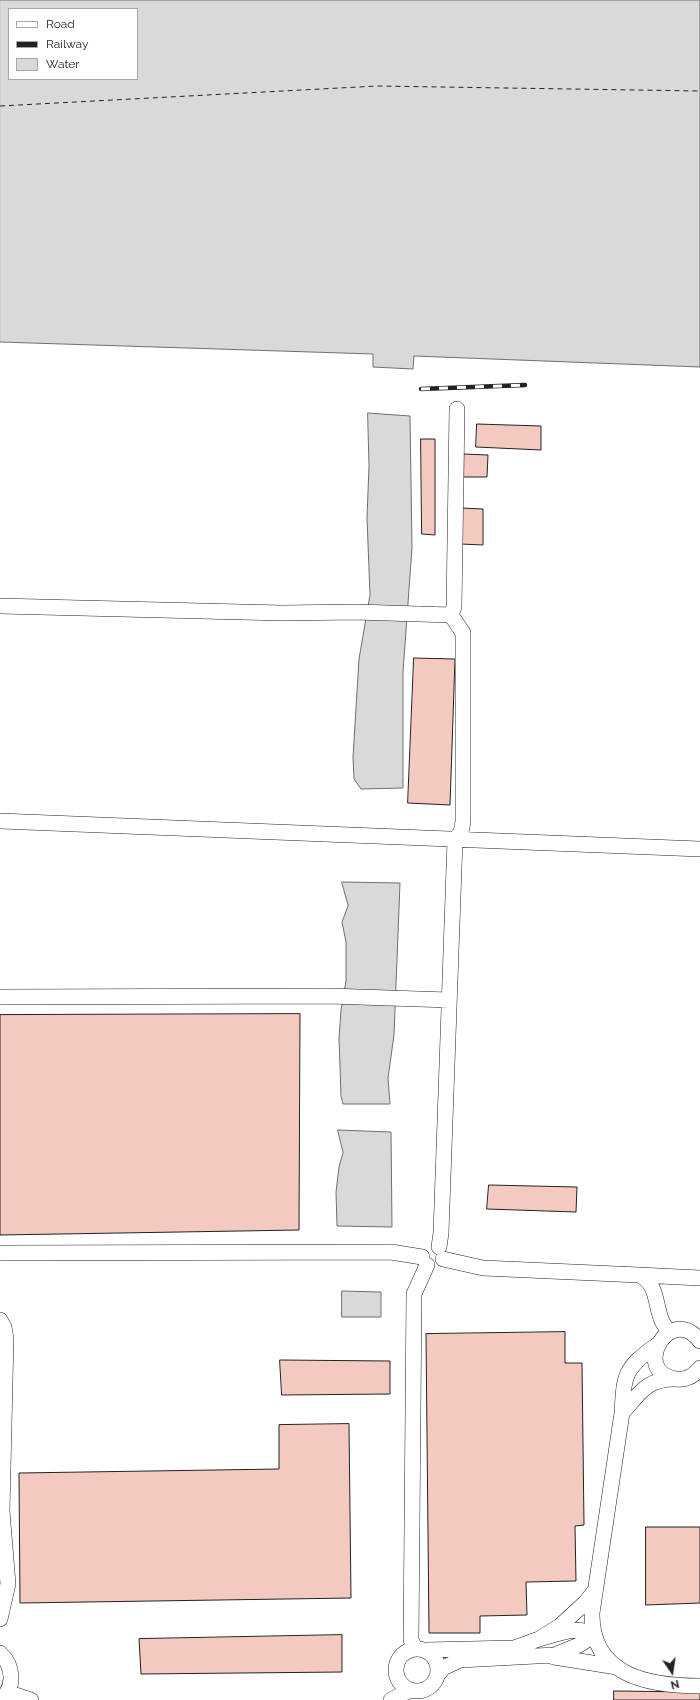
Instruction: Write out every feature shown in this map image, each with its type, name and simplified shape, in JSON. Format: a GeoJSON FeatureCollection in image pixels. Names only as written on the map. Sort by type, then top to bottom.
{"type":"FeatureCollection","features":[{"type":"Feature","properties":{"kind":"street"},"geometry":{"type":"LineString","coordinates":[[451,615],[454,607],[457,409]]}},
{"type":"Feature","properties":{"kind":"street"},"geometry":{"type":"LineString","coordinates":[[0,606],[274,613],[356,612],[451,615]]}},
{"type":"Feature","properties":{"kind":"street"},"geometry":{"type":"LineString","coordinates":[[441,1253],[455,840],[461,832],[463,822],[463,633],[451,615]]}},
{"type":"Feature","properties":{"kind":"street"},"geometry":{"type":"LineString","coordinates":[[0,821],[700,849]]}},
{"type":"Feature","properties":{"kind":"street"},"geometry":{"type":"LineString","coordinates":[[0,997],[329,996],[450,1000]]}},
{"type":"Feature","properties":{"kind":"street"},"geometry":{"type":"LineString","coordinates":[[437,1676],[437,1664],[435,1658],[411,1640],[414,1294],[424,1261],[423,1250],[429,1246],[441,1253],[483,1268],[700,1278]]}},
{"type":"Feature","properties":{"kind":"street"},"geometry":{"type":"LineString","coordinates":[[0,1253],[391,1252],[424,1261]]}},
{"type":"Feature","properties":{"kind":"street"},"geometry":{"type":"LineString","coordinates":[[639,1275],[645,1277],[652,1286],[662,1321],[669,1332]]}},
{"type":"Feature","properties":{"kind":"street"},"geometry":{"type":"LineString","coordinates":[[0,1320],[4,1326],[6,1339],[2,1511],[8,1584],[0,1619]]}},
{"type":"Feature","properties":{"kind":"street"},"geometry":{"type":"LineString","coordinates":[[676,1379],[669,1377],[658,1367],[655,1353],[657,1345],[669,1332],[675,1330],[696,1336]]}},
{"type":"Feature","properties":{"kind":"street"},"geometry":{"type":"LineString","coordinates":[[657,1345],[635,1361],[628,1371],[624,1383],[622,1414],[592,1613],[594,1635],[599,1648],[606,1658],[632,1676],[655,1683],[700,1686]]}},
{"type":"Feature","properties":{"kind":"street"},"geometry":{"type":"LineString","coordinates":[[622,1414],[649,1384],[660,1380],[691,1376],[700,1368]]}},
{"type":"Feature","properties":{"kind":"street"},"geometry":{"type":"LineString","coordinates":[[539,1639],[560,1626],[586,1602],[596,1588]]}},
{"type":"Feature","properties":{"kind":"street"},"geometry":{"type":"LineString","coordinates":[[583,1630],[594,1635],[579,1645],[555,1655],[460,1660],[443,1668],[429,1687],[416,1691],[410,1690],[398,1681],[395,1667],[402,1654],[421,1649],[514,1648],[539,1639],[573,1631],[583,1630]]}},
{"type":"Feature","properties":{"kind":"street"},"geometry":{"type":"LineString","coordinates":[[0,1653],[8,1662],[11,1672],[11,1682],[4,1696],[31,1700]]}},
{"type":"Feature","properties":{"kind":"street"},"geometry":{"type":"LineString","coordinates":[[543,1656],[567,1658],[617,1667]]}},
{"type":"Feature","properties":{"kind":"street"},"geometry":{"type":"LineString","coordinates":[[391,1700],[410,1690]]}},
{"type":"Feature","properties":{"kind":"water"},"geometry":{"type":"Polygon","coordinates":[[[0,0],[700,0],[700,367],[414,356],[413,369],[373,367],[373,354],[0,342],[0,0]]]}},
{"type":"Feature","properties":{"kind":"water"},"geometry":{"type":"Polygon","coordinates":[[[368,413],[410,416],[412,548],[403,672],[403,788],[361,789],[354,779],[353,757],[359,659],[370,595],[367,518],[369,466],[368,413]]]}},
{"type":"Feature","properties":{"kind":"water"},"geometry":{"type":"Polygon","coordinates":[[[342,882],[400,883],[394,1035],[388,1078],[390,1104],[343,1104],[341,1096],[339,1038],[341,1010],[346,981],[346,942],[342,922],[348,906],[342,882]]]}},
{"type":"Feature","properties":{"kind":"water"},"geometry":{"type":"Polygon","coordinates":[[[338,1130],[391,1132],[392,1227],[337,1226],[336,1192],[339,1167],[343,1153],[338,1130]]]}},
{"type":"Feature","properties":{"kind":"water"},"geometry":{"type":"Polygon","coordinates":[[[342,1291],[381,1292],[381,1317],[342,1317],[342,1291]]]}},
{"type":"Feature","properties":{"kind":"building"},"geometry":{"type":"Polygon","coordinates":[[[477,424],[541,426],[541,450],[476,447],[477,424]]]}},
{"type":"Feature","properties":{"kind":"building"},"geometry":{"type":"Polygon","coordinates":[[[421,439],[435,439],[435,535],[422,534],[421,439]]]}},
{"type":"Feature","properties":{"kind":"building"},"geometry":{"type":"Polygon","coordinates":[[[464,454],[488,455],[487,477],[464,477],[464,454]]]}},
{"type":"Feature","properties":{"kind":"building"},"geometry":{"type":"Polygon","coordinates":[[[461,508],[483,509],[483,545],[460,544],[461,508]]]}},
{"type":"Feature","properties":{"kind":"building"},"geometry":{"type":"Polygon","coordinates":[[[414,658],[455,659],[450,805],[408,803],[414,658]]]}},
{"type":"Feature","properties":{"kind":"building"},"geometry":{"type":"Polygon","coordinates":[[[300,1014],[299,1230],[0,1235],[0,1015],[300,1014]]]}},
{"type":"Feature","properties":{"kind":"building"},"geometry":{"type":"Polygon","coordinates":[[[489,1185],[577,1187],[576,1212],[487,1209],[489,1185]]]}},
{"type":"Feature","properties":{"kind":"building"},"geometry":{"type":"Polygon","coordinates":[[[565,1332],[565,1363],[582,1363],[584,1525],[575,1526],[576,1581],[526,1582],[527,1615],[480,1616],[480,1633],[429,1633],[426,1334],[565,1332]]]}},
{"type":"Feature","properties":{"kind":"building"},"geometry":{"type":"Polygon","coordinates":[[[280,1360],[390,1361],[390,1394],[282,1395],[280,1360]]]}},
{"type":"Feature","properties":{"kind":"building"},"geometry":{"type":"Polygon","coordinates":[[[349,1424],[351,1598],[20,1603],[19,1473],[279,1469],[279,1425],[349,1424]]]}},
{"type":"Feature","properties":{"kind":"building"},"geometry":{"type":"Polygon","coordinates":[[[646,1527],[700,1527],[700,1603],[646,1605],[646,1527]]]}},
{"type":"Feature","properties":{"kind":"building"},"geometry":{"type":"Polygon","coordinates":[[[342,1635],[342,1672],[141,1674],[139,1639],[342,1635]]]}},
{"type":"Feature","properties":{"kind":"building"},"geometry":{"type":"Polygon","coordinates":[[[614,1691],[700,1692],[700,1700],[614,1700],[614,1691]]]}},
{"type":"Feature","properties":{"kind":"ferry route"},"geometry":{"type":"LineString","coordinates":[[0,106],[377,86],[700,91]]}},
{"type":"Feature","properties":{"kind":"railway"},"geometry":{"type":"LineString","coordinates":[[421,389],[525,385]]}}]}
